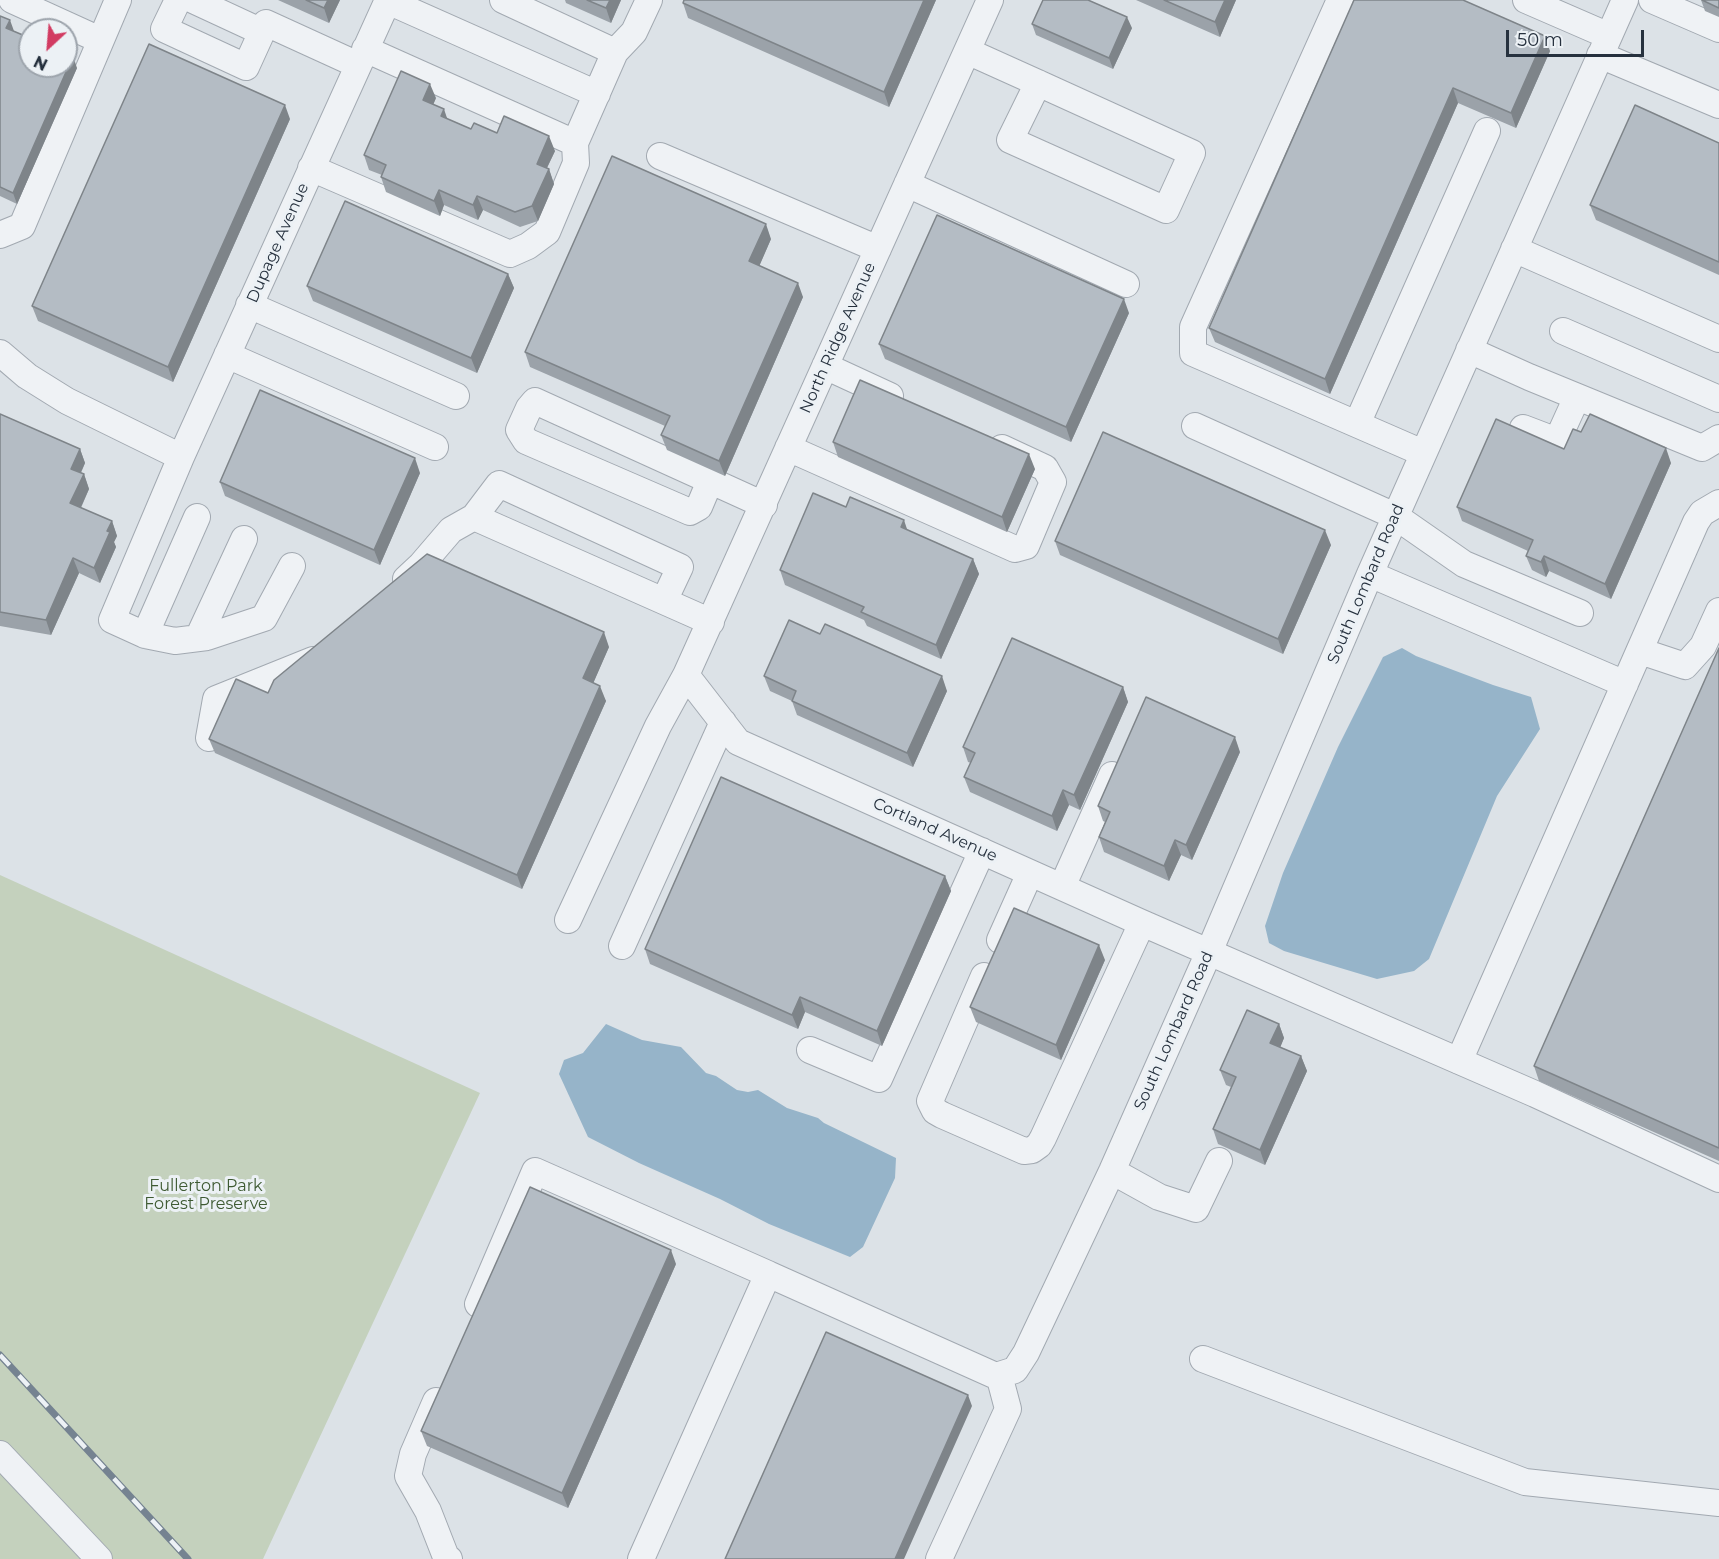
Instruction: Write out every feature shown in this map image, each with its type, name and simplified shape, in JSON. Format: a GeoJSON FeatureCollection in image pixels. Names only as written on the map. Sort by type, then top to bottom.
{"type":"FeatureCollection","features":[{"type":"Feature","properties":{"kind":"street"},"geometry":{"type":"LineString","coordinates":[[12,0],[100,40]]}},
{"type":"Feature","properties":{"kind":"street"},"geometry":{"type":"LineString","coordinates":[[0,235],[22,226],[117,0]]}},
{"type":"Feature","properties":{"kind":"street"},"geometry":{"type":"LineString","coordinates":[[178,0],[164,29],[246,67],[266,24],[362,57],[575,143]]}},
{"type":"Feature","properties":{"kind":"street"},"geometry":{"type":"LineString","coordinates":[[193,0],[262,32]]}},
{"type":"Feature","properties":{"kind":"street"},"geometry":{"type":"LineString","coordinates":[[388,0],[597,94]]}},
{"type":"Feature","properties":{"kind":"street","name":"Dupage Avenue"},"geometry":{"type":"LineString","coordinates":[[145,635],[112,620],[168,486],[388,0]]}},
{"type":"Feature","properties":{"kind":"street"},"geometry":{"type":"LineString","coordinates":[[503,0],[615,52]]}},
{"type":"Feature","properties":{"kind":"street"},"geometry":{"type":"LineString","coordinates":[[311,168],[510,254],[528,246],[547,232],[576,163],[575,143],[615,52],[634,32],[649,0]]}},
{"type":"Feature","properties":{"kind":"street","name":"North Ridge Avenue"},"geometry":{"type":"LineString","coordinates":[[568,920],[658,726],[711,622],[990,0]]}},
{"type":"Feature","properties":{"kind":"street"},"geometry":{"type":"LineString","coordinates":[[1340,0],[1192,327],[1193,353],[1423,453]]}},
{"type":"Feature","properties":{"kind":"street"},"geometry":{"type":"LineString","coordinates":[[1526,0],[1605,46],[1719,105]]}},
{"type":"Feature","properties":{"kind":"street","name":"South Lombard Road"},"geometry":{"type":"LineString","coordinates":[[999,1375],[1015,1370],[1026,1353],[1112,1170],[1209,952],[1395,516],[1625,0]]}},
{"type":"Feature","properties":{"kind":"street"},"geometry":{"type":"LineString","coordinates":[[1652,0],[1719,29]]}},
{"type":"Feature","properties":{"kind":"street"},"geometry":{"type":"LineString","coordinates":[[968,51],[1038,82],[1192,153],[1166,210],[1010,140],[1038,82]]}},
{"type":"Feature","properties":{"kind":"street"},"geometry":{"type":"LineString","coordinates":[[1357,424],[1487,131]]}},
{"type":"Feature","properties":{"kind":"street"},"geometry":{"type":"LineString","coordinates":[[660,156],[878,249]]}},
{"type":"Feature","properties":{"kind":"street"},"geometry":{"type":"LineString","coordinates":[[907,184],[1126,284]]}},
{"type":"Feature","properties":{"kind":"street"},"geometry":{"type":"LineString","coordinates":[[1514,249],[1719,339]]}},
{"type":"Feature","properties":{"kind":"street"},"geometry":{"type":"LineString","coordinates":[[249,305],[456,396]]}},
{"type":"Feature","properties":{"kind":"street"},"geometry":{"type":"LineString","coordinates":[[1563,331],[1719,399]]}},
{"type":"Feature","properties":{"kind":"street"},"geometry":{"type":"LineString","coordinates":[[1469,350],[1702,448],[1719,438]]}},
{"type":"Feature","properties":{"kind":"street"},"geometry":{"type":"LineString","coordinates":[[0,353],[27,376],[67,401],[181,457]]}},
{"type":"Feature","properties":{"kind":"street"},"geometry":{"type":"LineString","coordinates":[[227,356],[435,447]]}},
{"type":"Feature","properties":{"kind":"street"},"geometry":{"type":"LineString","coordinates":[[825,366],[909,405]]}},
{"type":"Feature","properties":{"kind":"street"},"geometry":{"type":"LineString","coordinates":[[1522,428],[1557,441],[1577,397]]}},
{"type":"Feature","properties":{"kind":"street"},"geometry":{"type":"LineString","coordinates":[[710,481],[699,507],[690,512],[526,441],[519,430],[529,408],[535,401],[764,505]]}},
{"type":"Feature","properties":{"kind":"street"},"geometry":{"type":"LineString","coordinates":[[1195,426],[1395,516],[1464,564],[1580,613]]}},
{"type":"Feature","properties":{"kind":"street"},"geometry":{"type":"LineString","coordinates":[[788,448],[1015,549],[1026,546],[1053,482],[1045,468],[982,439]]}},
{"type":"Feature","properties":{"kind":"street"},"geometry":{"type":"LineString","coordinates":[[390,595],[421,565],[451,530],[474,517],[499,484],[680,567],[664,601]]}},
{"type":"Feature","properties":{"kind":"street"},"geometry":{"type":"LineString","coordinates":[[1459,1061],[1696,522],[1702,513],[1719,503]]}},
{"type":"Feature","properties":{"kind":"street"},"geometry":{"type":"LineString","coordinates":[[474,517],[711,622]]}},
{"type":"Feature","properties":{"kind":"street"},"geometry":{"type":"LineString","coordinates":[[197,518],[145,635],[175,641],[198,638],[264,618],[292,566]]}},
{"type":"Feature","properties":{"kind":"street"},"geometry":{"type":"LineString","coordinates":[[198,638],[244,539]]}},
{"type":"Feature","properties":{"kind":"street"},"geometry":{"type":"LineString","coordinates":[[1370,574],[1625,684]]}},
{"type":"Feature","properties":{"kind":"street"},"geometry":{"type":"LineString","coordinates":[[1640,651],[1685,666],[1703,646],[1719,610]]}},
{"type":"Feature","properties":{"kind":"street"},"geometry":{"type":"LineString","coordinates":[[209,738],[216,699],[310,662],[328,647]]}},
{"type":"Feature","properties":{"kind":"street","name":"Cortland Avenue"},"geometry":{"type":"LineString","coordinates":[[686,675],[738,742],[1142,923],[1535,1094],[1719,1179]]}},
{"type":"Feature","properties":{"kind":"street"},"geometry":{"type":"LineString","coordinates":[[622,946],[723,722]]}},
{"type":"Feature","properties":{"kind":"street"},"geometry":{"type":"LineString","coordinates":[[1062,887],[1120,757]]}},
{"type":"Feature","properties":{"kind":"street"},"geometry":{"type":"LineString","coordinates":[[810,1050],[879,1079],[982,851]]}},
{"type":"Feature","properties":{"kind":"street"},"geometry":{"type":"LineString","coordinates":[[1030,873],[932,1094],[930,1101],[932,1107],[942,1115],[1024,1151],[1032,1150],[1039,1145],[1142,923]]}},
{"type":"Feature","properties":{"kind":"street"},"geometry":{"type":"LineString","coordinates":[[1112,1170],[1159,1197],[1196,1209],[1218,1161]]}},
{"type":"Feature","properties":{"kind":"street"},"geometry":{"type":"LineString","coordinates":[[467,1330],[535,1171],[996,1376],[999,1375],[1008,1409],[939,1559]]}},
{"type":"Feature","properties":{"kind":"street"},"geometry":{"type":"LineString","coordinates":[[641,1559],[768,1274]]}},
{"type":"Feature","properties":{"kind":"street"},"geometry":{"type":"LineString","coordinates":[[1203,1359],[1525,1482],[1719,1503]]}},
{"type":"Feature","properties":{"kind":"street"},"geometry":{"type":"LineString","coordinates":[[444,1383],[413,1454],[408,1476],[428,1511],[446,1557],[449,1559]]}},
{"type":"Feature","properties":{"kind":"street"},"geometry":{"type":"LineString","coordinates":[[0,1454],[99,1559]]}},
{"type":"Feature","properties":{"kind":"green space","name":"Fullerton Park Forest Preserve"},"geometry":{"type":"Polygon","coordinates":[[[0,875],[480,1093],[263,1559],[0,1559],[0,875]]]}},
{"type":"Feature","properties":{"kind":"water"},"geometry":{"type":"Polygon","coordinates":[[[1402,648],[1416,656],[1531,697],[1540,729],[1497,796],[1429,959],[1414,971],[1377,979],[1284,951],[1269,943],[1265,926],[1283,873],[1338,747],[1383,657],[1402,648]]]}},
{"type":"Feature","properties":{"kind":"water"},"geometry":{"type":"Polygon","coordinates":[[[606,1024],[642,1040],[681,1047],[706,1073],[716,1076],[737,1090],[748,1092],[758,1090],[787,1108],[818,1118],[896,1158],[895,1178],[863,1247],[850,1257],[769,1224],[588,1137],[559,1074],[564,1060],[583,1053],[606,1024]]]}},
{"type":"Feature","properties":{"kind":"building"},"geometry":{"type":"Polygon","coordinates":[[[306,0],[328,0],[324,8],[306,0]]]}},
{"type":"Feature","properties":{"kind":"building"},"geometry":{"type":"Polygon","coordinates":[[[587,0],[610,0],[606,8],[587,0]]]}},
{"type":"Feature","properties":{"kind":"building"},"geometry":{"type":"Polygon","coordinates":[[[684,0],[924,0],[884,92],[683,3],[684,0]]]}},
{"type":"Feature","properties":{"kind":"building"},"geometry":{"type":"Polygon","coordinates":[[[1043,0],[1088,0],[1127,17],[1109,58],[1032,24],[1043,0]]]}},
{"type":"Feature","properties":{"kind":"building"},"geometry":{"type":"Polygon","coordinates":[[[1164,0],[1225,0],[1215,22],[1164,0]]]}},
{"type":"Feature","properties":{"kind":"building"},"geometry":{"type":"Polygon","coordinates":[[[1354,0],[1463,0],[1545,36],[1511,113],[1453,88],[1325,379],[1209,328],[1354,0]]]}},
{"type":"Feature","properties":{"kind":"building"},"geometry":{"type":"Polygon","coordinates":[[[1702,0],[1719,0],[1719,8],[1702,0]]]}},
{"type":"Feature","properties":{"kind":"building"},"geometry":{"type":"Polygon","coordinates":[[[0,16],[10,20],[6,28],[18,33],[18,78],[63,78],[13,193],[0,187],[0,16]]]}},
{"type":"Feature","properties":{"kind":"building"},"geometry":{"type":"Polygon","coordinates":[[[149,44],[285,105],[168,367],[32,306],[149,44]]]}},
{"type":"Feature","properties":{"kind":"building"},"geometry":{"type":"Polygon","coordinates":[[[401,71],[430,84],[423,100],[444,109],[441,116],[471,129],[474,123],[497,133],[504,116],[549,136],[537,164],[549,169],[532,206],[515,212],[477,196],[473,205],[439,190],[434,201],[381,177],[386,165],[364,155],[401,71]]]}},
{"type":"Feature","properties":{"kind":"building"},"geometry":{"type":"Polygon","coordinates":[[[1635,105],[1719,143],[1719,262],[1590,205],[1635,105]]]}},
{"type":"Feature","properties":{"kind":"building"},"geometry":{"type":"Polygon","coordinates":[[[612,156],[766,224],[749,261],[798,283],[719,461],[661,435],[670,416],[525,352],[612,156]]]}},
{"type":"Feature","properties":{"kind":"building"},"geometry":{"type":"Polygon","coordinates":[[[345,201],[508,274],[471,358],[307,286],[345,201]]]}},
{"type":"Feature","properties":{"kind":"building"},"geometry":{"type":"Polygon","coordinates":[[[937,215],[1124,299],[1066,427],[879,344],[937,215]]]}},
{"type":"Feature","properties":{"kind":"building"},"geometry":{"type":"Polygon","coordinates":[[[860,380],[1029,454],[1002,517],[833,442],[860,380]]]}},
{"type":"Feature","properties":{"kind":"building"},"geometry":{"type":"Polygon","coordinates":[[[260,390],[415,458],[374,550],[220,482],[260,390]]]}},
{"type":"Feature","properties":{"kind":"building"},"geometry":{"type":"Polygon","coordinates":[[[0,414],[80,449],[71,469],[84,474],[70,503],[112,521],[107,531],[110,532],[94,568],[73,558],[46,620],[0,612],[0,414]]]}},
{"type":"Feature","properties":{"kind":"building"},"geometry":{"type":"Polygon","coordinates":[[[1590,414],[1666,448],[1605,584],[1544,556],[1541,562],[1526,556],[1533,540],[1457,507],[1496,419],[1564,449],[1573,429],[1581,432],[1590,414]]]}},
{"type":"Feature","properties":{"kind":"building"},"geometry":{"type":"Polygon","coordinates":[[[1103,432],[1325,530],[1278,639],[1055,541],[1103,432]]]}},
{"type":"Feature","properties":{"kind":"building"},"geometry":{"type":"Polygon","coordinates":[[[813,493],[846,507],[850,497],[904,520],[901,527],[973,559],[936,645],[861,612],[864,607],[780,570],[813,493]]]}},
{"type":"Feature","properties":{"kind":"building"},"geometry":{"type":"Polygon","coordinates":[[[427,554],[604,632],[583,678],[600,686],[517,875],[209,739],[236,679],[268,693],[274,680],[427,554]]]}},
{"type":"Feature","properties":{"kind":"building"},"geometry":{"type":"Polygon","coordinates":[[[789,620],[820,634],[825,624],[942,676],[907,753],[792,701],[796,691],[764,676],[789,620]]]}},
{"type":"Feature","properties":{"kind":"building"},"geometry":{"type":"Polygon","coordinates":[[[1012,638],[1123,687],[1074,795],[1063,790],[1052,816],[964,777],[975,753],[963,747],[1012,638]]]}},
{"type":"Feature","properties":{"kind":"building"},"geometry":{"type":"Polygon","coordinates":[[[1719,648],[1719,1148],[1534,1066],[1719,648]]]}},
{"type":"Feature","properties":{"kind":"building"},"geometry":{"type":"Polygon","coordinates":[[[1146,697],[1235,737],[1186,845],[1175,840],[1164,866],[1099,837],[1110,812],[1098,806],[1146,697]]]}},
{"type":"Feature","properties":{"kind":"building"},"geometry":{"type":"Polygon","coordinates":[[[721,777],[945,876],[877,1031],[800,997],[792,1015],[645,949],[721,777]]]}},
{"type":"Feature","properties":{"kind":"building"},"geometry":{"type":"Polygon","coordinates":[[[1014,908],[1099,945],[1056,1045],[970,1007],[1014,908]]]}},
{"type":"Feature","properties":{"kind":"building"},"geometry":{"type":"Polygon","coordinates":[[[1247,1010],[1279,1024],[1270,1043],[1301,1056],[1260,1150],[1213,1129],[1236,1077],[1220,1070],[1247,1010]]]}},
{"type":"Feature","properties":{"kind":"building"},"geometry":{"type":"Polygon","coordinates":[[[530,1187],[671,1250],[562,1493],[421,1431],[530,1187]]]}},
{"type":"Feature","properties":{"kind":"building"},"geometry":{"type":"Polygon","coordinates":[[[826,1332],[968,1395],[895,1559],[725,1559],[826,1332]]]}},
{"type":"Feature","properties":{"kind":"railway"},"geometry":{"type":"LineString","coordinates":[[0,1355],[188,1559]]}}]}
